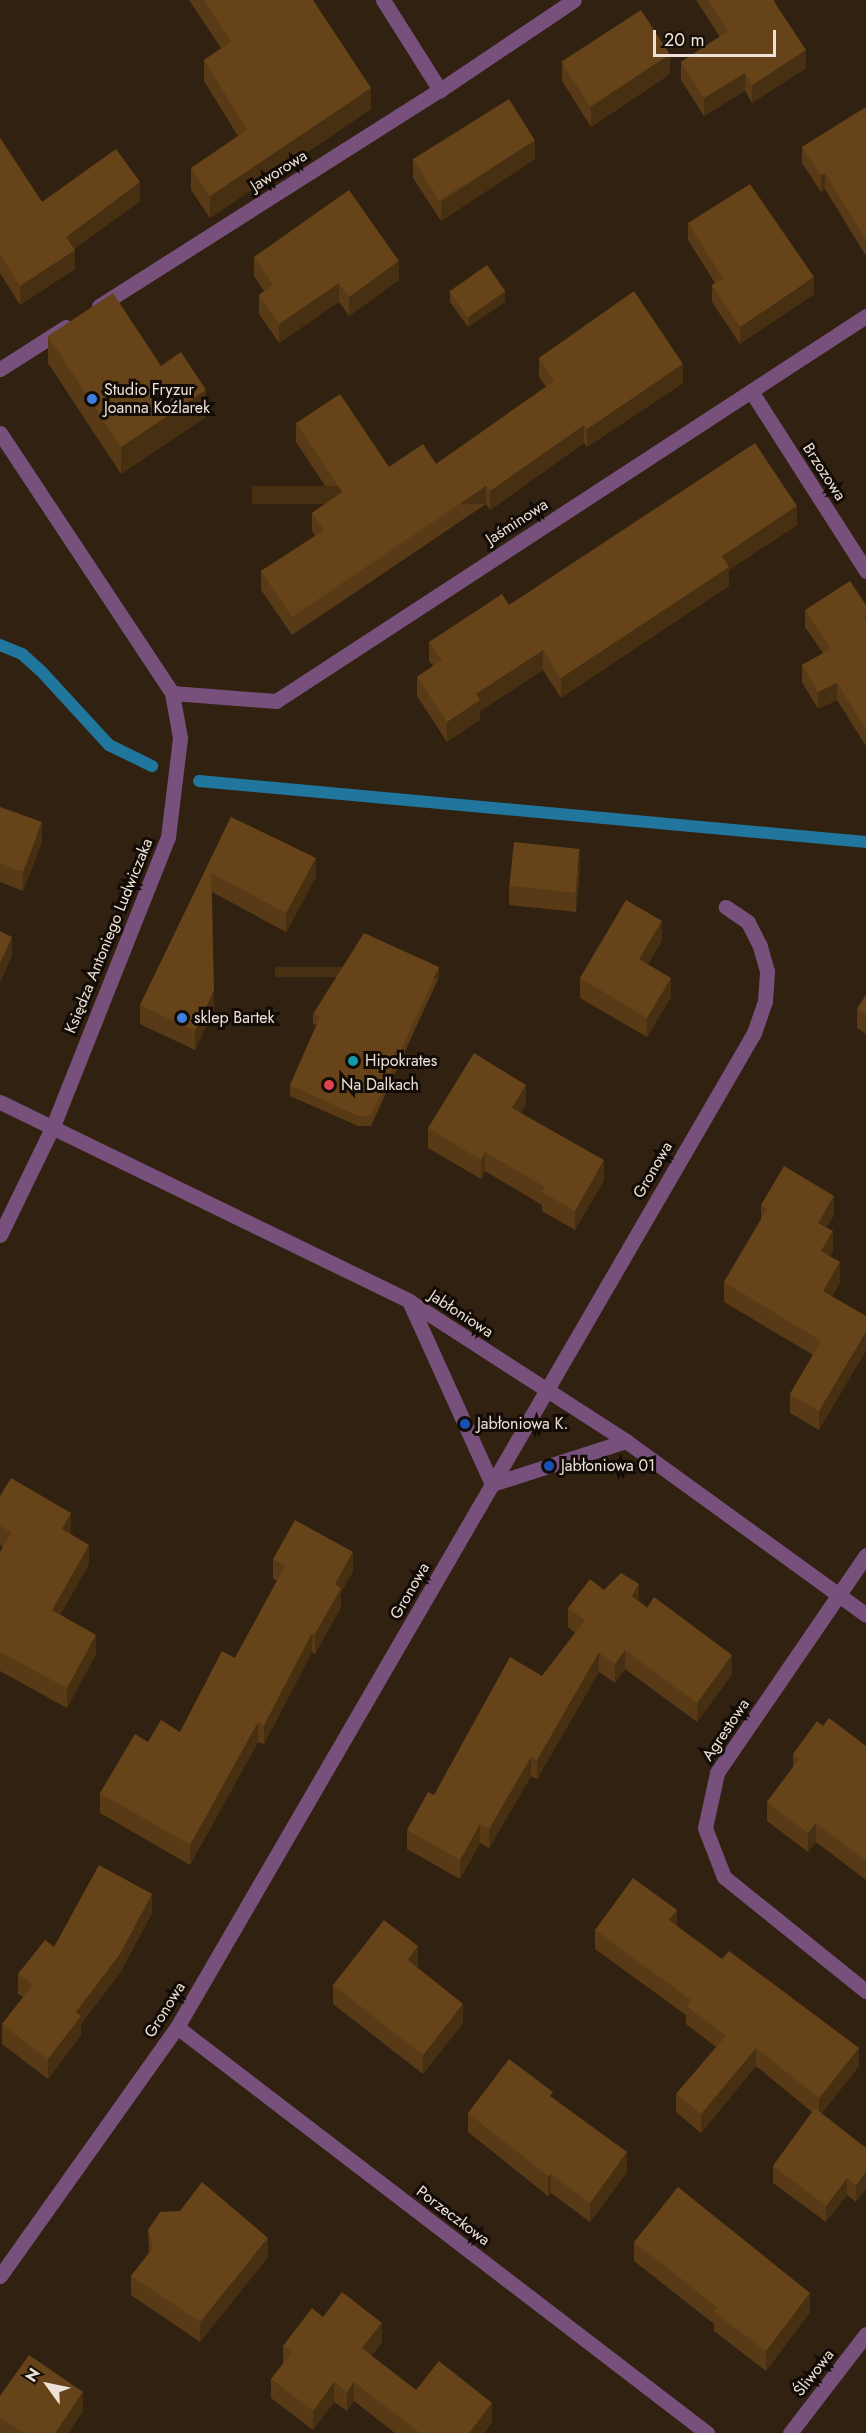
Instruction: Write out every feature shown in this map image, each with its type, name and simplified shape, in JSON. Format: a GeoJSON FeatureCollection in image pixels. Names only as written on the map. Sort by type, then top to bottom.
{"type":"FeatureCollection","features":[{"type":"Feature","properties":{"kind":"street"},"geometry":{"type":"LineString","coordinates":[[383,0],[440,90]]}},
{"type":"Feature","properties":{"kind":"street","name":"Jaworowa"},"geometry":{"type":"LineString","coordinates":[[0,369],[440,90],[574,0]]}},
{"type":"Feature","properties":{"kind":"street","name":"Jaśminowa"},"geometry":{"type":"LineString","coordinates":[[172,693],[276,701],[866,316]]}},
{"type":"Feature","properties":{"kind":"street","name":"Brzozowa"},"geometry":{"type":"LineString","coordinates":[[751,391],[866,572]]}},
{"type":"Feature","properties":{"kind":"street","name":"Księdza Antoniego Ludwiczaka"},"geometry":{"type":"LineString","coordinates":[[0,433],[172,693],[180,738],[168,837],[53,1126],[0,1235]]}},
{"type":"Feature","properties":{"kind":"street","name":"Gronowa"},"geometry":{"type":"LineString","coordinates":[[0,2276],[177,2027],[754,1033],[765,1001],[767,971],[760,946],[748,922],[726,907]]}},
{"type":"Feature","properties":{"kind":"street","name":"Jabłoniowa"},"geometry":{"type":"LineString","coordinates":[[0,1102],[409,1301],[545,1391],[626,1441],[866,1616]]}},
{"type":"Feature","properties":{"kind":"street"},"geometry":{"type":"LineString","coordinates":[[409,1301],[492,1484],[626,1441]]}},
{"type":"Feature","properties":{"kind":"street","name":"Agrestowa"},"geometry":{"type":"LineString","coordinates":[[866,1555],[841,1597],[717,1773],[705,1828],[724,1877],[866,1991]]}},
{"type":"Feature","properties":{"kind":"street","name":"Porzeczkowa"},"geometry":{"type":"LineString","coordinates":[[177,2027],[707,2433]]}},
{"type":"Feature","properties":{"kind":"street","name":"Śliwowa"},"geometry":{"type":"LineString","coordinates":[[790,2433],[866,2334]]}},
{"type":"Feature","properties":{"kind":"building"},"geometry":{"type":"Polygon","coordinates":[[[204,0],[313,0],[371,88],[210,196],[191,168],[247,130],[204,60],[231,42],[204,0]]]}},
{"type":"Feature","properties":{"kind":"building"},"geometry":{"type":"Polygon","coordinates":[[[708,0],[773,0],[806,50],[752,85],[745,73],[704,98],[681,62],[728,31],[708,0]]]}},
{"type":"Feature","properties":{"kind":"building"},"geometry":{"type":"Polygon","coordinates":[[[641,10],[670,54],[590,106],[561,62],[641,10]]]}},
{"type":"Feature","properties":{"kind":"building"},"geometry":{"type":"Polygon","coordinates":[[[509,99],[535,141],[439,200],[413,159],[509,99]]]}},
{"type":"Feature","properties":{"kind":"building"},"geometry":{"type":"Polygon","coordinates":[[[866,107],[866,240],[825,173],[821,175],[802,147],[866,107]]]}},
{"type":"Feature","properties":{"kind":"building"},"geometry":{"type":"Polygon","coordinates":[[[0,138],[42,202],[116,149],[140,182],[66,237],[75,250],[20,286],[0,254],[0,138]]]}},
{"type":"Feature","properties":{"kind":"building"},"geometry":{"type":"Polygon","coordinates":[[[750,184],[814,277],[740,327],[712,285],[723,278],[688,223],[750,184]]]}},
{"type":"Feature","properties":{"kind":"building"},"geometry":{"type":"Polygon","coordinates":[[[349,190],[399,261],[349,297],[339,283],[279,324],[259,295],[273,285],[254,257],[349,190]]]}},
{"type":"Feature","properties":{"kind":"building"},"geometry":{"type":"Polygon","coordinates":[[[487,265],[505,291],[468,318],[449,291],[487,265]]]}},
{"type":"Feature","properties":{"kind":"building"},"geometry":{"type":"Polygon","coordinates":[[[634,291],[683,364],[587,429],[584,425],[490,491],[486,486],[292,617],[261,571],[324,530],[312,513],[342,492],[296,423],[340,394],[389,467],[423,444],[436,464],[554,381],[539,358],[634,291]]]}},
{"type":"Feature","properties":{"kind":"building"},"geometry":{"type":"Polygon","coordinates":[[[113,293],[161,366],[181,352],[206,390],[121,447],[48,336],[113,293]]]}},
{"type":"Feature","properties":{"kind":"building"},"geometry":{"type":"Polygon","coordinates":[[[755,443],[797,506],[722,556],[729,567],[561,678],[543,650],[476,694],[480,700],[447,722],[417,677],[442,660],[429,642],[502,594],[509,605],[755,443]]]}},
{"type":"Feature","properties":{"kind":"building"},"geometry":{"type":"Polygon","coordinates":[[[850,581],[866,605],[864,616],[866,620],[866,729],[837,683],[818,692],[802,665],[831,649],[805,610],[850,581]]]}},
{"type":"Feature","properties":{"kind":"building"},"geometry":{"type":"Polygon","coordinates":[[[0,807],[42,822],[23,872],[0,863],[0,807]]]}},
{"type":"Feature","properties":{"kind":"building"},"geometry":{"type":"Polygon","coordinates":[[[231,817],[316,858],[286,913],[211,873],[214,990],[195,1031],[140,1005],[231,817]]]}},
{"type":"Feature","properties":{"kind":"building"},"geometry":{"type":"Polygon","coordinates":[[[514,842],[580,849],[575,893],[509,886],[514,842]]]}},
{"type":"Feature","properties":{"kind":"building"},"geometry":{"type":"Polygon","coordinates":[[[626,900],[662,921],[639,959],[671,978],[647,1018],[580,978],[626,900]]]}},
{"type":"Feature","properties":{"kind":"building"},"geometry":{"type":"Polygon","coordinates":[[[0,931],[12,937],[0,964],[0,931]]]}},
{"type":"Feature","properties":{"kind":"building","name":"Hipokrates"},"geometry":{"type":"Polygon","coordinates":[[[364,933],[439,967],[371,1116],[358,1116],[290,1085],[320,1017],[313,1014],[364,933]]]}},
{"type":"Feature","properties":{"kind":"building"},"geometry":{"type":"Polygon","coordinates":[[[866,995],[866,1014],[857,1009],[866,995]]]}},
{"type":"Feature","properties":{"kind":"building"},"geometry":{"type":"Polygon","coordinates":[[[474,1053],[526,1085],[512,1108],[604,1160],[575,1211],[542,1192],[545,1187],[485,1152],[481,1160],[428,1128],[474,1053]]]}},
{"type":"Feature","properties":{"kind":"building"},"geometry":{"type":"Polygon","coordinates":[[[784,1166],[834,1196],[818,1223],[833,1231],[821,1251],[840,1262],[823,1291],[866,1316],[866,1332],[819,1411],[790,1394],[821,1341],[724,1282],[767,1209],[761,1205],[784,1166]]]}},
{"type":"Feature","properties":{"kind":"building"},"geometry":{"type":"Polygon","coordinates":[[[11,1478],[71,1513],[62,1529],[89,1545],[52,1610],[96,1635],[67,1688],[0,1652],[0,1552],[11,1532],[0,1526],[0,1496],[11,1478]]]}},
{"type":"Feature","properties":{"kind":"building"},"geometry":{"type":"Polygon","coordinates":[[[295,1520],[353,1552],[335,1584],[341,1588],[315,1634],[312,1633],[264,1725],[258,1722],[190,1845],[100,1793],[135,1734],[148,1742],[161,1720],[180,1732],[222,1651],[235,1658],[285,1566],[273,1559],[295,1520]]]}},
{"type":"Feature","properties":{"kind":"building"},"geometry":{"type":"Polygon","coordinates":[[[621,1573],[639,1584],[632,1596],[647,1608],[654,1597],[732,1655],[697,1703],[625,1650],[615,1664],[599,1652],[537,1760],[531,1757],[489,1829],[480,1824],[460,1860],[407,1830],[428,1792],[434,1795],[510,1657],[542,1676],[585,1620],[568,1608],[590,1579],[604,1590],[621,1573]]]}},
{"type":"Feature","properties":{"kind":"building"},"geometry":{"type":"Polygon","coordinates":[[[829,1718],[866,1746],[866,1861],[816,1823],[808,1833],[767,1802],[799,1759],[793,1754],[817,1721],[823,1726],[829,1718]]]}},
{"type":"Feature","properties":{"kind":"building"},"geometry":{"type":"Polygon","coordinates":[[[99,1865],[152,1894],[120,1954],[76,2012],[81,2016],[48,2059],[2,2024],[33,1985],[18,1974],[45,1940],[54,1947],[99,1865]]]}},
{"type":"Feature","properties":{"kind":"building"},"geometry":{"type":"Polygon","coordinates":[[[633,1878],[677,1910],[669,1920],[722,1959],[729,1951],[859,2048],[819,2098],[756,2048],[701,2114],[676,2094],[726,2036],[686,2006],[691,2000],[595,1930],[633,1878]]]}},
{"type":"Feature","properties":{"kind":"building"},"geometry":{"type":"Polygon","coordinates":[[[384,1920],[418,1946],[408,1960],[463,2004],[423,2055],[333,1985],[384,1920]]]}},
{"type":"Feature","properties":{"kind":"building"},"geometry":{"type":"Polygon","coordinates":[[[509,2059],[553,2092],[550,2096],[627,2152],[590,2203],[551,2174],[548,2176],[468,2113],[509,2059]]]}},
{"type":"Feature","properties":{"kind":"building"},"geometry":{"type":"Polygon","coordinates":[[[815,2108],[866,2148],[866,2172],[856,2185],[847,2178],[826,2206],[773,2166],[815,2108]]]}},
{"type":"Feature","properties":{"kind":"building"},"geometry":{"type":"Polygon","coordinates":[[[202,2182],[268,2238],[200,2322],[131,2276],[153,2248],[148,2230],[160,2212],[180,2211],[202,2182]]]}},
{"type":"Feature","properties":{"kind":"building"},"geometry":{"type":"Polygon","coordinates":[[[678,2187],[810,2293],[766,2351],[714,2312],[717,2307],[634,2242],[678,2187]]]}},
{"type":"Feature","properties":{"kind":"building"},"geometry":{"type":"Polygon","coordinates":[[[342,2292],[382,2323],[362,2348],[416,2390],[439,2361],[492,2403],[469,2433],[420,2433],[354,2382],[347,2392],[334,2382],[313,2411],[271,2379],[292,2352],[283,2346],[312,2308],[323,2317],[342,2292]]]}},
{"type":"Feature","properties":{"kind":"building"},"geometry":{"type":"Polygon","coordinates":[[[29,2355],[83,2392],[55,2433],[23,2433],[0,2417],[0,2396],[29,2355]]]}},
{"type":"Feature","properties":{"kind":"waterway"},"geometry":{"type":"LineString","coordinates":[[0,645],[22,654],[41,671],[109,745],[152,766]]}},
{"type":"Feature","properties":{"kind":"waterway"},"geometry":{"type":"LineString","coordinates":[[199,781],[866,842]]}},
{"type":"Feature","properties":{"kind":"place","name":"Studio Fryzur Joanna Koźlarek"},"geometry":{"type":"Point","coordinates":[92,399]}},
{"type":"Feature","properties":{"kind":"place","name":"sklep Bartek"},"geometry":{"type":"Point","coordinates":[182,1018]}},
{"type":"Feature","properties":{"kind":"place","name":"Hipokrates"},"geometry":{"type":"Point","coordinates":[353,1061]}},
{"type":"Feature","properties":{"kind":"place","name":"Na Dalkach"},"geometry":{"type":"Point","coordinates":[329,1085]}},
{"type":"Feature","properties":{"kind":"place","name":"Jabłoniowa K."},"geometry":{"type":"Point","coordinates":[465,1424]}},
{"type":"Feature","properties":{"kind":"place","name":"Jabłoniowa 01"},"geometry":{"type":"Point","coordinates":[549,1466]}}]}
